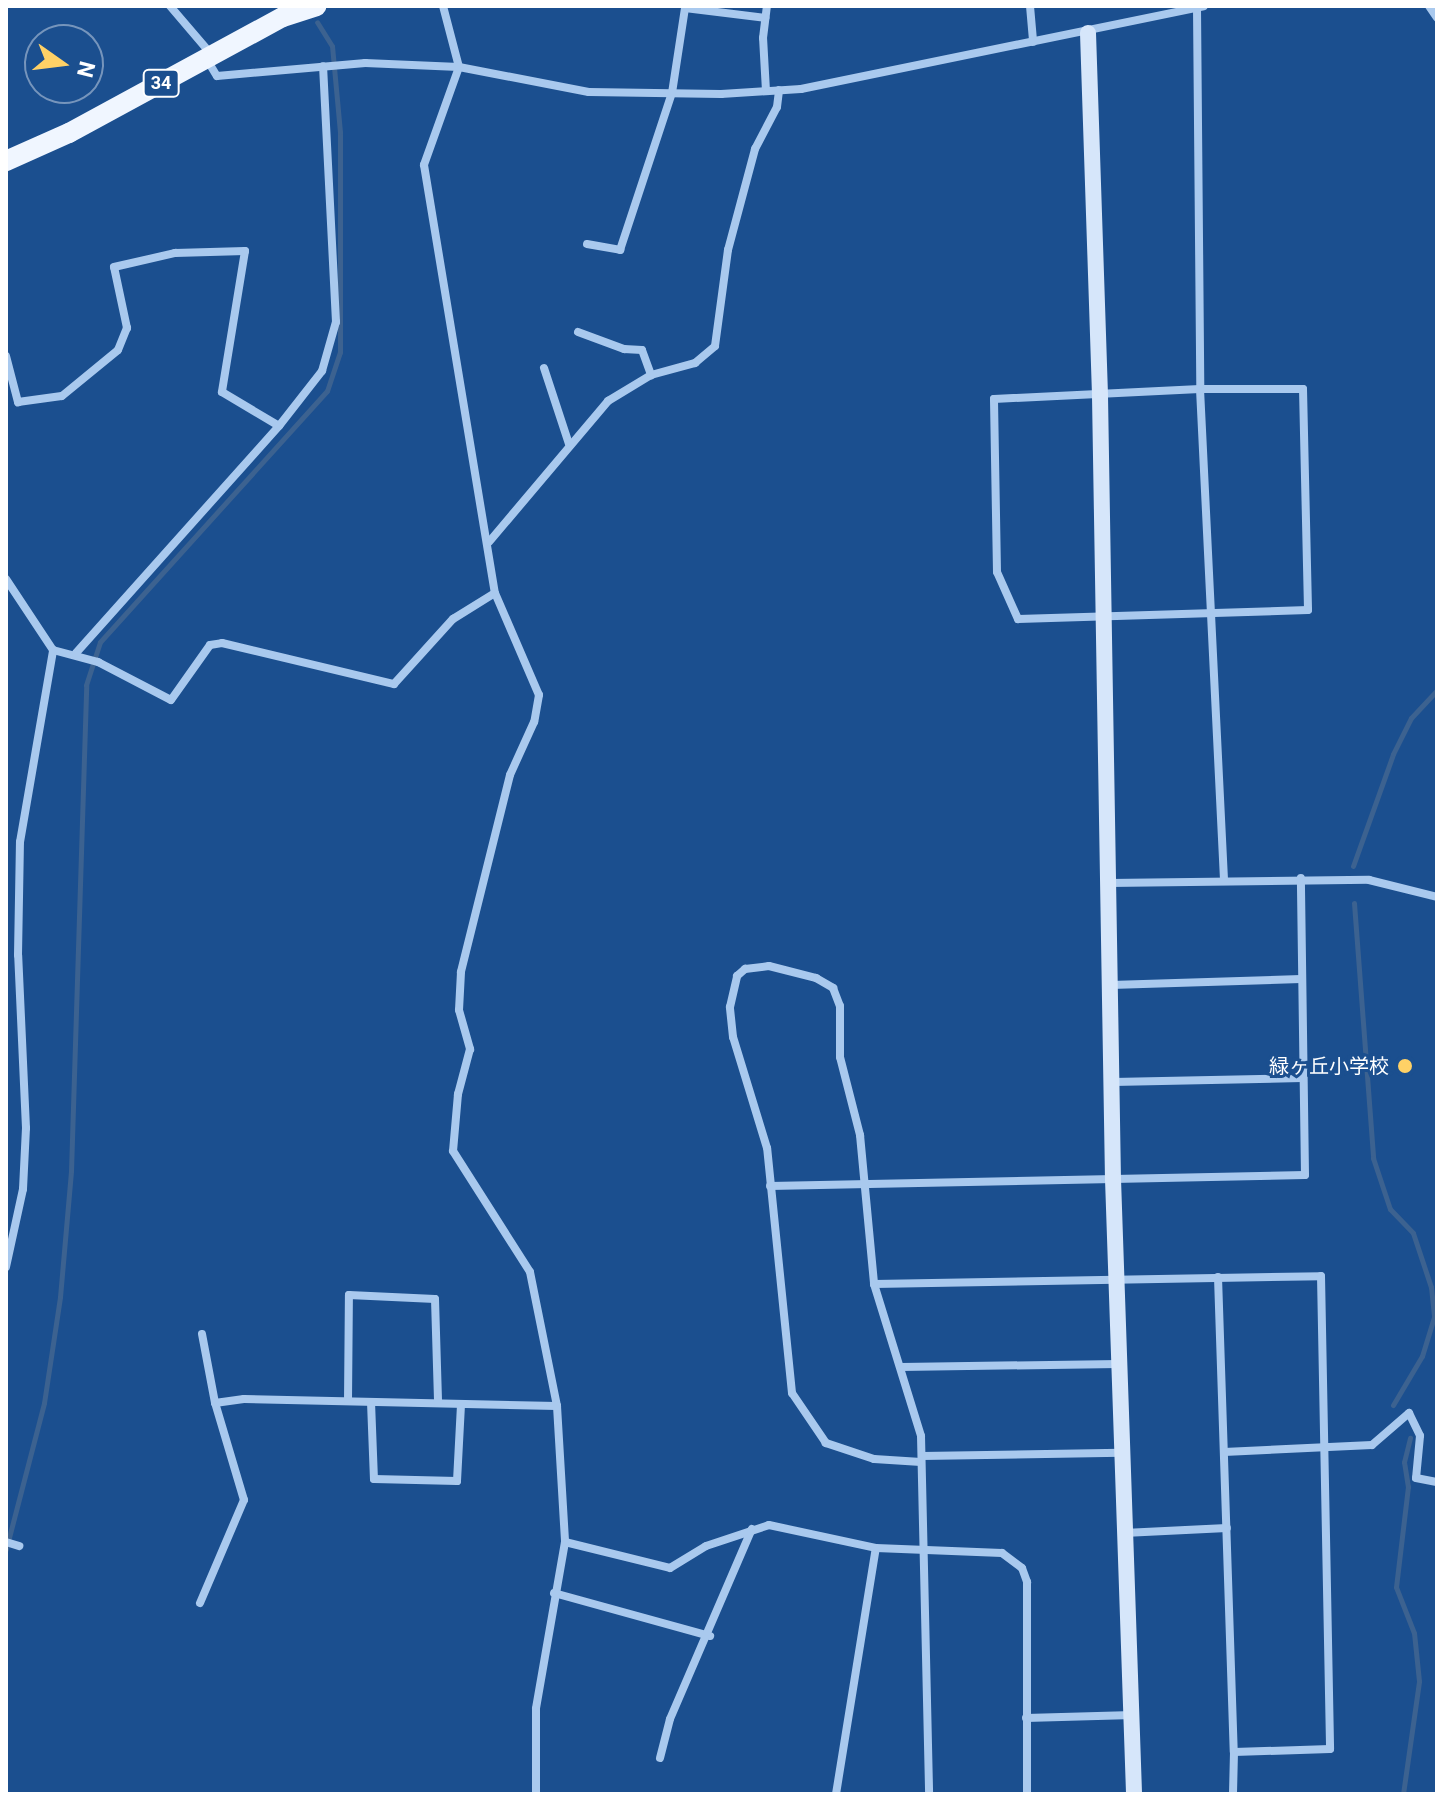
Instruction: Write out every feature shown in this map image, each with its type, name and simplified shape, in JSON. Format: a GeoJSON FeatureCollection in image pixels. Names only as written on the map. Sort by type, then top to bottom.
{"type":"FeatureCollection","features":[{"type":"Feature","properties":{"kind":"main road","name":"34"},"geometry":{"type":"LineString","coordinates":[[6,161],[69,133],[209,57],[281,12],[316,6]]}},
{"type":"Feature","properties":{"kind":"street"},"geometry":{"type":"LineString","coordinates":[[170,6],[209,57],[217,76],[338,64],[459,67],[589,92],[672,93],[779,90],[1088,33],[1201,7],[1200,389],[1224,880]]}},
{"type":"Feature","properties":{"kind":"street"},"geometry":{"type":"LineString","coordinates":[[443,6],[459,67],[424,165],[489,542],[495,593],[539,695],[534,722],[510,775],[461,972],[459,1010],[470,1049],[453,1151],[530,1272],[557,1406],[565,1542],[536,1709],[536,1794]]}},
{"type":"Feature","properties":{"kind":"street"},"geometry":{"type":"LineString","coordinates":[[766,91],[767,6]]}},
{"type":"Feature","properties":{"kind":"street"},"geometry":{"type":"LineString","coordinates":[[1030,6],[1033,42]]}},
{"type":"Feature","properties":{"kind":"street"},"geometry":{"type":"LineString","coordinates":[[1146,20],[1148,6]]}},
{"type":"Feature","properties":{"kind":"street"},"geometry":{"type":"LineString","coordinates":[[1429,6],[1437,18]]}},
{"type":"Feature","properties":{"kind":"street"},"geometry":{"type":"LineString","coordinates":[[587,244],[620,250],[672,93],[685,8],[765,18]]}},
{"type":"Feature","properties":{"kind":"street"},"geometry":{"type":"LineString","coordinates":[[1088,33],[1100,396],[1113,1179],[1134,1794]]}},
{"type":"Feature","properties":{"kind":"street"},"geometry":{"type":"LineString","coordinates":[[80,655],[279,426],[322,371],[336,322],[325,66]]}},
{"type":"Feature","properties":{"kind":"street"},"geometry":{"type":"LineString","coordinates":[[489,542],[608,401],[651,375],[695,363],[715,346],[728,250],[755,149],[777,107],[779,90]]}},
{"type":"Feature","properties":{"kind":"street"},"geometry":{"type":"LineString","coordinates":[[6,356],[18,402],[62,396],[118,350],[127,328],[114,267],[175,253],[245,251],[222,392],[279,426]]}},
{"type":"Feature","properties":{"kind":"street"},"geometry":{"type":"LineString","coordinates":[[578,332],[624,349],[642,350],[651,375]]}},
{"type":"Feature","properties":{"kind":"street"},"geometry":{"type":"LineString","coordinates":[[544,368],[569,444]]}},
{"type":"Feature","properties":{"kind":"street"},"geometry":{"type":"LineString","coordinates":[[1200,389],[1303,389],[1308,610],[1104,619],[1018,619],[997,572],[994,399],[1200,389]]}},
{"type":"Feature","properties":{"kind":"street"},"geometry":{"type":"LineString","coordinates":[[6,579],[53,650],[20,842],[18,955],[26,1128],[23,1189],[6,1267]]}},
{"type":"Feature","properties":{"kind":"street"},"geometry":{"type":"LineString","coordinates":[[53,650],[98,662],[171,700],[210,645],[222,643],[394,684],[453,619],[495,593]]}},
{"type":"Feature","properties":{"kind":"street"},"geometry":{"type":"LineString","coordinates":[[1108,883],[1301,878],[1369,880],[1437,897]]}},
{"type":"Feature","properties":{"kind":"street"},"geometry":{"type":"LineString","coordinates":[[770,1186],[1305,1175],[1301,878]]}},
{"type":"Feature","properties":{"kind":"street"},"geometry":{"type":"LineString","coordinates":[[929,1794],[924,1551],[921,1459],[918,1419],[874,1284],[860,1135],[840,1057],[840,1006],[833,988],[816,978],[769,966],[745,969],[737,976],[730,1007],[733,1037],[767,1148],[792,1393],[826,1443],[874,1459],[921,1459],[1121,1453]]}},
{"type":"Feature","properties":{"kind":"street"},"geometry":{"type":"LineString","coordinates":[[1111,985],[1301,979]]}},
{"type":"Feature","properties":{"kind":"street"},"geometry":{"type":"LineString","coordinates":[[1113,1082],[1302,1078]]}},
{"type":"Feature","properties":{"kind":"street"},"geometry":{"type":"LineString","coordinates":[[874,1284],[1321,1276],[1330,1749],[1234,1752]]}},
{"type":"Feature","properties":{"kind":"street"},"geometry":{"type":"LineString","coordinates":[[1218,1277],[1233,1794]]}},
{"type":"Feature","properties":{"kind":"street"},"geometry":{"type":"LineString","coordinates":[[348,1401],[349,1295],[435,1299],[438,1403]]}},
{"type":"Feature","properties":{"kind":"street"},"geometry":{"type":"LineString","coordinates":[[200,1603],[244,1500],[215,1403],[202,1334]]}},
{"type":"Feature","properties":{"kind":"street"},"geometry":{"type":"LineString","coordinates":[[901,1367],[1120,1364]]}},
{"type":"Feature","properties":{"kind":"street"},"geometry":{"type":"LineString","coordinates":[[215,1403],[348,1401],[557,1406]]}},
{"type":"Feature","properties":{"kind":"street"},"geometry":{"type":"LineString","coordinates":[[371,1402],[374,1479],[457,1481],[461,1404]]}},
{"type":"Feature","properties":{"kind":"street"},"geometry":{"type":"LineString","coordinates":[[1224,1452],[1372,1445],[1409,1413],[1420,1436],[1416,1478],[1437,1482]]}},
{"type":"Feature","properties":{"kind":"street"},"geometry":{"type":"LineString","coordinates":[[565,1542],[670,1568],[752,1529],[769,1525],[876,1548],[990,1550],[1022,1568],[1027,1582],[1027,1794]]}},
{"type":"Feature","properties":{"kind":"street"},"geometry":{"type":"LineString","coordinates":[[1124,1533],[1227,1528]]}},
{"type":"Feature","properties":{"kind":"street"},"geometry":{"type":"LineString","coordinates":[[660,1758],[670,1719],[710,1636],[752,1529]]}},
{"type":"Feature","properties":{"kind":"street"},"geometry":{"type":"LineString","coordinates":[[6,1542],[18,1546]]}},
{"type":"Feature","properties":{"kind":"street"},"geometry":{"type":"LineString","coordinates":[[836,1794],[876,1548]]}},
{"type":"Feature","properties":{"kind":"street"},"geometry":{"type":"LineString","coordinates":[[554,1593],[710,1636]]}},
{"type":"Feature","properties":{"kind":"street"},"geometry":{"type":"LineString","coordinates":[[1026,1718],[1133,1715]]}},
{"type":"Feature","properties":{"kind":"waterway"},"geometry":{"type":"LineString","coordinates":[[6,1549],[44,1403],[60,1297],[71,1171],[86,685],[100,642],[327,391],[340,352],[340,132],[332,46],[317,22]]}},
{"type":"Feature","properties":{"kind":"waterway"},"geometry":{"type":"LineString","coordinates":[[1353,866],[1393,754],[1411,718],[1437,690]]}},
{"type":"Feature","properties":{"kind":"waterway"},"geometry":{"type":"LineString","coordinates":[[1354,903],[1373,1158],[1390,1209],[1413,1233],[1431,1287],[1434,1317],[1422,1356],[1393,1405]]}},
{"type":"Feature","properties":{"kind":"waterway"},"geometry":{"type":"LineString","coordinates":[[1403,1794],[1419,1681],[1414,1633],[1396,1587],[1408,1487],[1404,1462],[1410,1438]]}},
{"type":"Feature","properties":{"kind":"place","name":"緑ヶ丘小学校"},"geometry":{"type":"Point","coordinates":[1405,1066]}}]}
